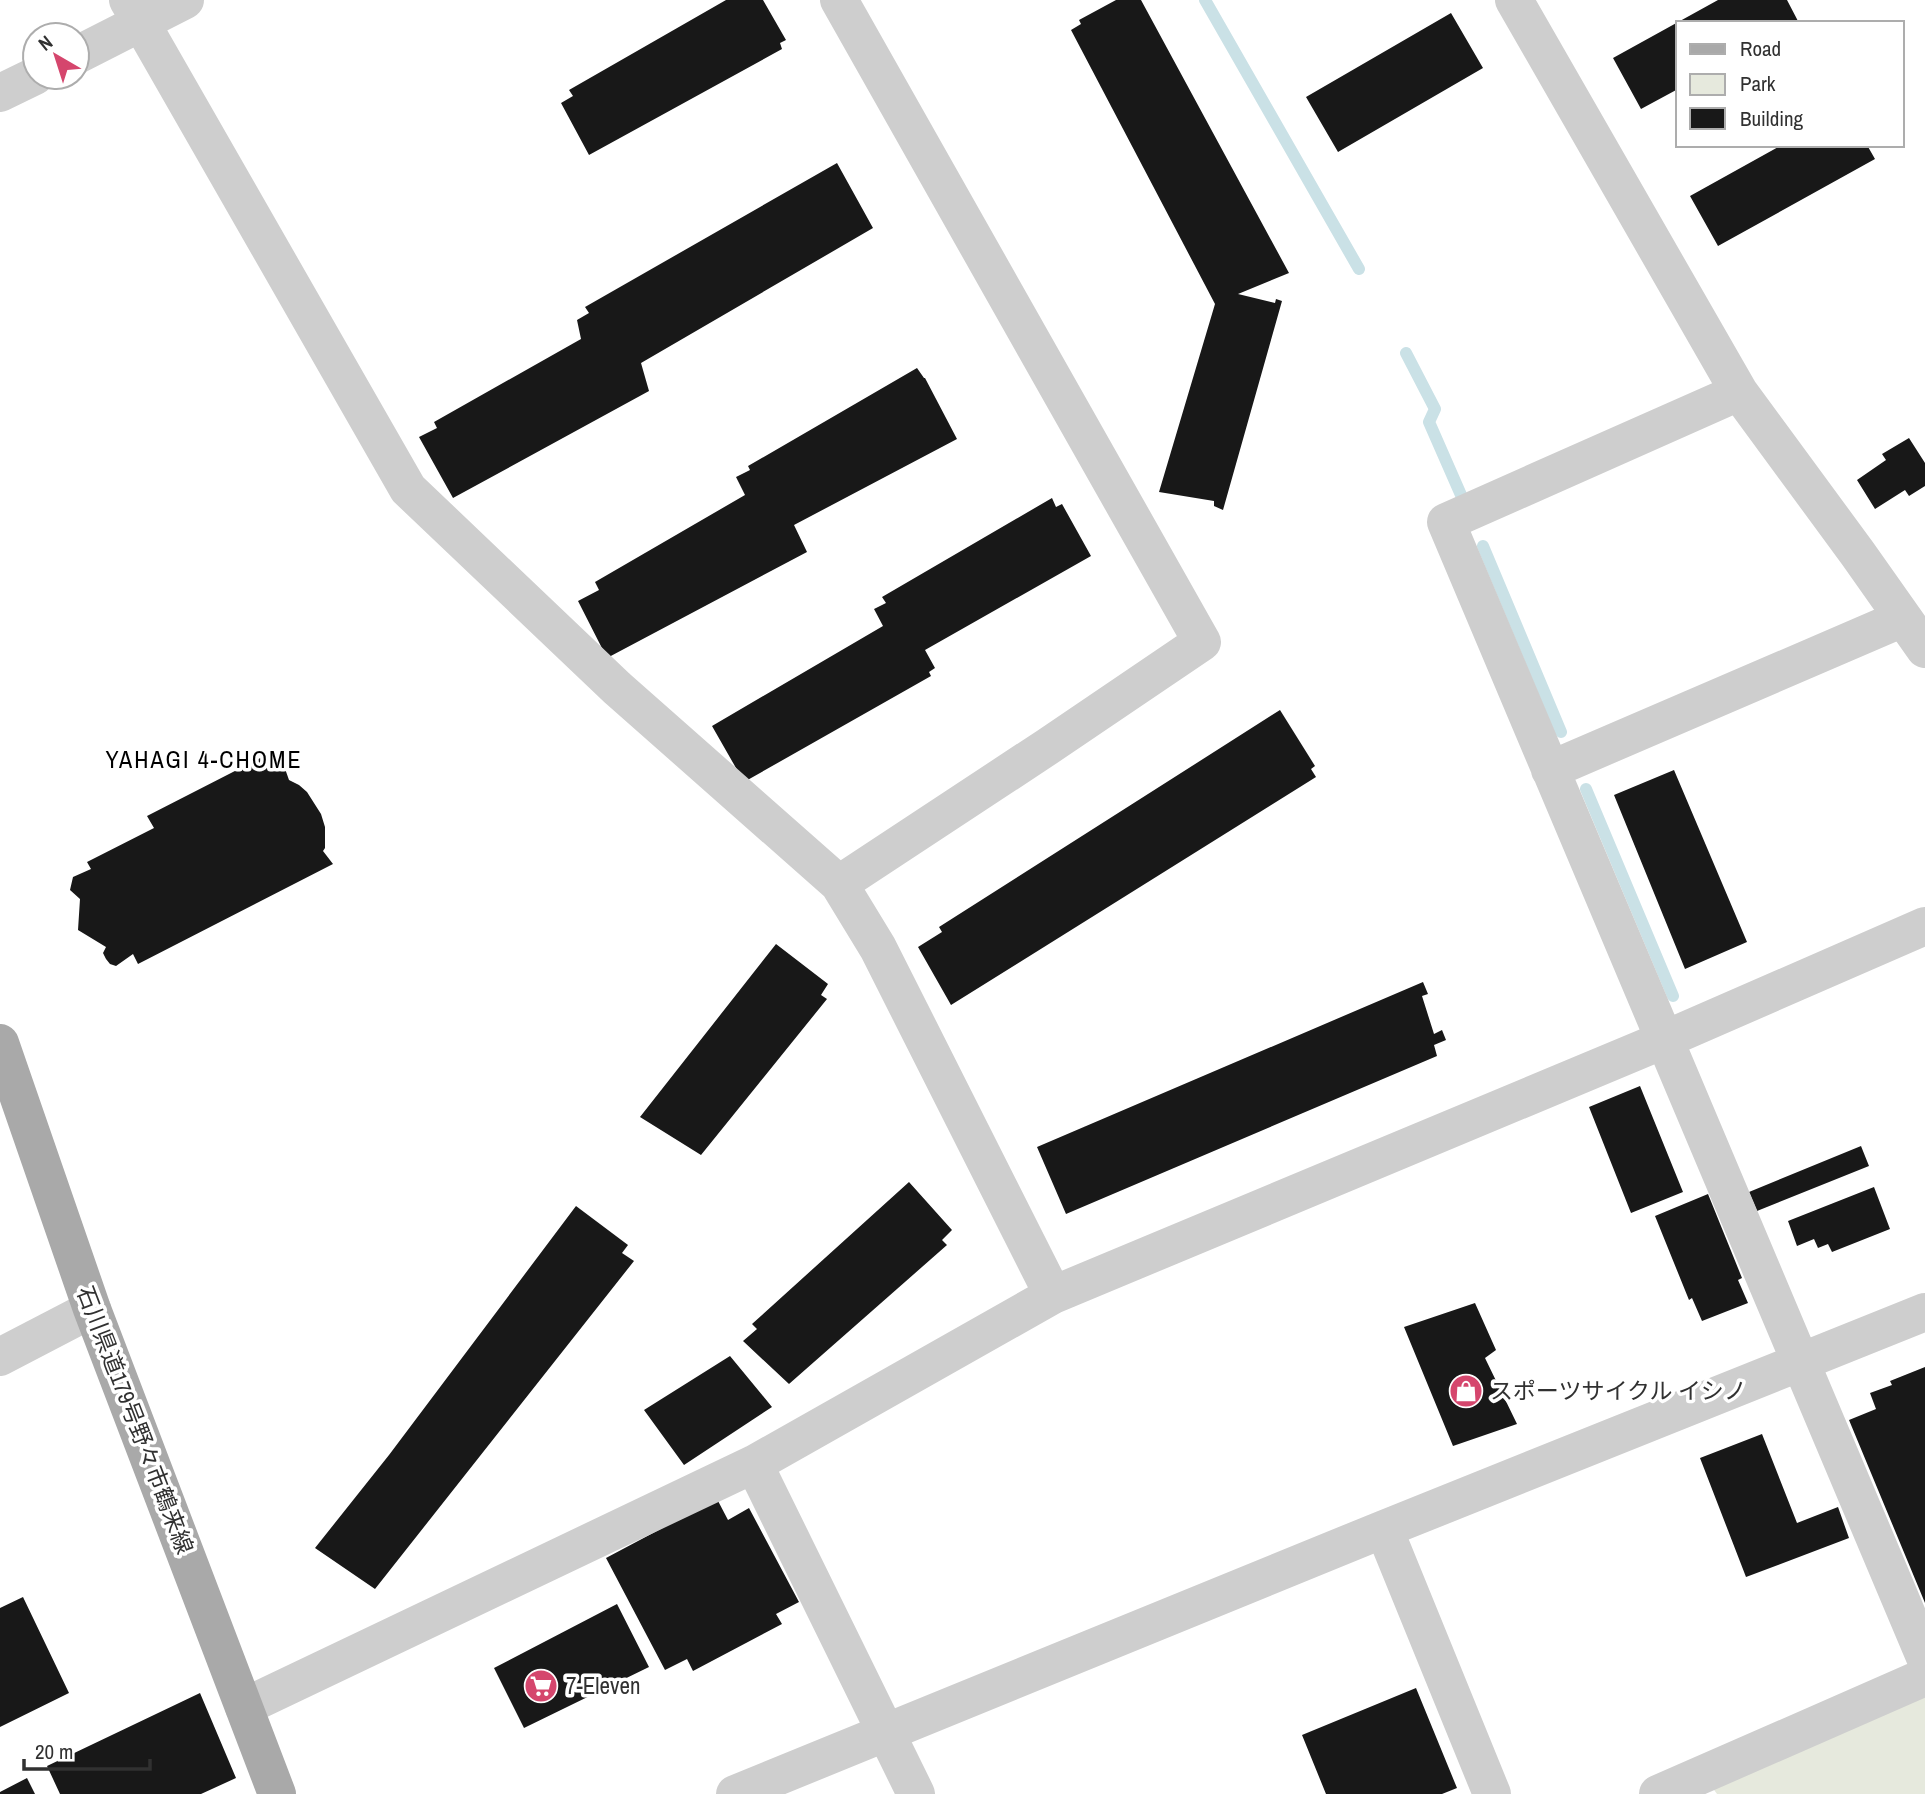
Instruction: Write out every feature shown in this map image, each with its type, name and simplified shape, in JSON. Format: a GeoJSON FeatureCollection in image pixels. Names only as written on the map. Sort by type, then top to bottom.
{"type":"FeatureCollection","features":[{"type":"Feature","properties":{"kind":"main road","name":"石川県道179号野々市鶴来線"},"geometry":{"type":"LineString","coordinates":[[0,1043],[92,1309],[276,1794]]}},
{"type":"Feature","properties":{"kind":"street"},"geometry":{"type":"LineString","coordinates":[[91,45],[135,12],[185,0]]}},
{"type":"Feature","properties":{"kind":"street"},"geometry":{"type":"LineString","coordinates":[[839,0],[1202,642],[839,884]]}},
{"type":"Feature","properties":{"kind":"street"},"geometry":{"type":"LineString","coordinates":[[1514,0],[1739,392],[1925,649]]}},
{"type":"Feature","properties":{"kind":"street"},"geometry":{"type":"LineString","coordinates":[[135,12],[408,489],[617,688],[839,884],[878,948],[1053,1295]]}},
{"type":"Feature","properties":{"kind":"street"},"geometry":{"type":"LineString","coordinates":[[0,93],[21,83]]}},
{"type":"Feature","properties":{"kind":"street"},"geometry":{"type":"LineString","coordinates":[[1739,392],[1446,522],[1925,1657]]}},
{"type":"Feature","properties":{"kind":"street"},"geometry":{"type":"LineString","coordinates":[[1550,770],[1903,618]]}},
{"type":"Feature","properties":{"kind":"street"},"geometry":{"type":"LineString","coordinates":[[244,1707],[754,1464],[1053,1295],[1666,1039],[1925,926]]}},
{"type":"Feature","properties":{"kind":"street"},"geometry":{"type":"LineString","coordinates":[[0,1357],[92,1309]]}},
{"type":"Feature","properties":{"kind":"street"},"geometry":{"type":"LineString","coordinates":[[735,1794],[1925,1312]]}},
{"type":"Feature","properties":{"kind":"street"},"geometry":{"type":"LineString","coordinates":[[754,1464],[916,1794]]}},
{"type":"Feature","properties":{"kind":"street"},"geometry":{"type":"LineString","coordinates":[[1384,1529],[1492,1794]]}},
{"type":"Feature","properties":{"kind":"street"},"geometry":{"type":"LineString","coordinates":[[1658,1794],[1925,1677]]}},
{"type":"Feature","properties":{"kind":"green space"},"geometry":{"type":"Polygon","coordinates":[[[1925,1697],[1925,1794],[1717,1794],[1712,1787],[1925,1697]]]}},
{"type":"Feature","properties":{"kind":"building"},"geometry":{"type":"Polygon","coordinates":[[[726,0],[763,0],[786,40],[780,43],[782,49],[589,155],[561,103],[573,96],[569,90],[726,0]]]}},
{"type":"Feature","properties":{"kind":"building"},"geometry":{"type":"Polygon","coordinates":[[[1116,0],[1141,0],[1289,273],[1238,294],[1275,303],[1276,299],[1282,301],[1223,510],[1214,506],[1214,501],[1159,492],[1215,304],[1071,30],[1081,24],[1079,20],[1116,0]]]}},
{"type":"Feature","properties":{"kind":"building"},"geometry":{"type":"Polygon","coordinates":[[[1718,0],[1787,0],[1798,21],[1680,21],[1718,0]]]}},
{"type":"Feature","properties":{"kind":"building"},"geometry":{"type":"Polygon","coordinates":[[[1451,13],[1483,68],[1338,152],[1306,97],[1451,13]]]}},
{"type":"Feature","properties":{"kind":"building"},"geometry":{"type":"Polygon","coordinates":[[[1676,23],[1676,90],[1641,109],[1613,58],[1676,23]]]}},
{"type":"Feature","properties":{"kind":"building"},"geometry":{"type":"Polygon","coordinates":[[[1778,147],[1868,147],[1875,159],[1718,246],[1690,196],[1778,147]]]}},
{"type":"Feature","properties":{"kind":"building"},"geometry":{"type":"Polygon","coordinates":[[[837,163],[873,228],[641,363],[649,391],[453,498],[419,437],[437,428],[434,422],[581,339],[577,320],[589,313],[585,307],[837,163]]]}},
{"type":"Feature","properties":{"kind":"building"},"geometry":{"type":"Polygon","coordinates":[[[917,368],[957,439],[794,525],[807,552],[607,658],[578,601],[599,590],[595,582],[745,495],[736,477],[750,470],[748,466],[917,368]]]}},
{"type":"Feature","properties":{"kind":"building"},"geometry":{"type":"Polygon","coordinates":[[[1909,438],[1925,463],[1925,486],[1909,496],[1905,490],[1875,509],[1857,480],[1886,460],[1882,454],[1909,438]]]}},
{"type":"Feature","properties":{"kind":"building"},"geometry":{"type":"Polygon","coordinates":[[[1052,498],[1056,507],[1062,504],[1091,556],[925,650],[935,668],[929,672],[931,676],[744,782],[712,726],[883,626],[874,609],[886,603],[882,597],[1052,498]]]}},
{"type":"Feature","properties":{"kind":"building"},"geometry":{"type":"Polygon","coordinates":[[[1280,710],[1315,766],[1311,769],[1316,777],[951,1005],[918,947],[942,932],[939,927],[1280,710]]]}},
{"type":"Feature","properties":{"kind":"building"},"geometry":{"type":"Polygon","coordinates":[[[274,751],[280,764],[283,763],[289,780],[307,792],[321,814],[325,827],[323,851],[333,864],[138,964],[133,954],[116,966],[110,964],[103,953],[106,947],[78,930],[80,899],[70,890],[73,877],[91,869],[87,862],[154,828],[147,816],[274,751]]]}},
{"type":"Feature","properties":{"kind":"building"},"geometry":{"type":"Polygon","coordinates":[[[1674,770],[1747,942],[1685,969],[1614,795],[1674,770]]]}},
{"type":"Feature","properties":{"kind":"building"},"geometry":{"type":"Polygon","coordinates":[[[776,944],[828,984],[821,995],[827,999],[701,1155],[640,1117],[776,944]]]}},
{"type":"Feature","properties":{"kind":"building"},"geometry":{"type":"Polygon","coordinates":[[[1423,982],[1428,994],[1422,996],[1434,1034],[1442,1030],[1446,1040],[1434,1045],[1437,1056],[1066,1214],[1037,1147],[1423,982]]]}},
{"type":"Feature","properties":{"kind":"building"},"geometry":{"type":"Polygon","coordinates":[[[1640,1086],[1683,1192],[1631,1213],[1589,1107],[1640,1086]]]}},
{"type":"Feature","properties":{"kind":"building"},"geometry":{"type":"Polygon","coordinates":[[[1861,1146],[1869,1166],[1757,1211],[1749,1192],[1861,1146]]]}},
{"type":"Feature","properties":{"kind":"building"},"geometry":{"type":"Polygon","coordinates":[[[909,1182],[952,1230],[942,1240],[947,1245],[789,1384],[743,1341],[757,1329],[752,1324],[909,1182]]]}},
{"type":"Feature","properties":{"kind":"building"},"geometry":{"type":"Polygon","coordinates":[[[1874,1187],[1890,1229],[1832,1252],[1828,1244],[1818,1248],[1814,1239],[1797,1246],[1788,1221],[1874,1187]]]}},
{"type":"Feature","properties":{"kind":"building"},"geometry":{"type":"Polygon","coordinates":[[[1708,1194],[1742,1278],[1738,1280],[1748,1303],[1702,1321],[1692,1298],[1689,1300],[1655,1216],[1708,1194]]]}},
{"type":"Feature","properties":{"kind":"building"},"geometry":{"type":"Polygon","coordinates":[[[576,1206],[628,1245],[622,1253],[634,1261],[375,1589],[315,1548],[389,1455],[576,1206]]]}},
{"type":"Feature","properties":{"kind":"building","name":"スポーツサイクル イシノ"},"geometry":{"type":"Polygon","coordinates":[[[1475,1303],[1496,1350],[1485,1358],[1517,1424],[1453,1446],[1404,1327],[1475,1303]]]}},
{"type":"Feature","properties":{"kind":"building"},"geometry":{"type":"Polygon","coordinates":[[[730,1356],[772,1407],[684,1465],[644,1410],[730,1356]]]}},
{"type":"Feature","properties":{"kind":"building"},"geometry":{"type":"Polygon","coordinates":[[[1925,1367],[1925,1603],[1849,1420],[1876,1409],[1870,1393],[1892,1385],[1890,1381],[1925,1367]]]}},
{"type":"Feature","properties":{"kind":"building"},"geometry":{"type":"Polygon","coordinates":[[[1762,1434],[1797,1523],[1838,1507],[1849,1538],[1746,1577],[1700,1458],[1762,1434]]]}},
{"type":"Feature","properties":{"kind":"building"},"geometry":{"type":"Polygon","coordinates":[[[717,1499],[728,1520],[749,1508],[799,1602],[776,1614],[782,1624],[693,1671],[687,1659],[665,1670],[606,1558],[717,1499]]]}},
{"type":"Feature","properties":{"kind":"building"},"geometry":{"type":"Polygon","coordinates":[[[23,1597],[69,1693],[0,1727],[0,1608],[23,1597]]]}},
{"type":"Feature","properties":{"kind":"building"},"geometry":{"type":"Polygon","coordinates":[[[617,1604],[649,1667],[524,1728],[494,1668],[617,1604]]]}},
{"type":"Feature","properties":{"kind":"building"},"geometry":{"type":"Polygon","coordinates":[[[1416,1688],[1457,1788],[1442,1794],[1326,1794],[1302,1735],[1416,1688]]]}},
{"type":"Feature","properties":{"kind":"building"},"geometry":{"type":"Polygon","coordinates":[[[200,1693],[236,1778],[201,1794],[60,1794],[47,1766],[200,1693]]]}},
{"type":"Feature","properties":{"kind":"building"},"geometry":{"type":"Polygon","coordinates":[[[27,1778],[35,1794],[0,1794],[0,1792],[27,1778]]]}},
{"type":"Feature","properties":{"kind":"waterway"},"geometry":{"type":"LineString","coordinates":[[1205,0],[1359,269]]}},
{"type":"Feature","properties":{"kind":"waterway"},"geometry":{"type":"LineString","coordinates":[[1406,353],[1435,409],[1429,422],[1461,495]]}},
{"type":"Feature","properties":{"kind":"waterway"},"geometry":{"type":"LineString","coordinates":[[1483,546],[1561,732]]}},
{"type":"Feature","properties":{"kind":"waterway"},"geometry":{"type":"LineString","coordinates":[[1586,789],[1673,996]]}},
{"type":"Feature","properties":{"kind":"place","name":"スポーツサイクル イシノ"},"geometry":{"type":"Point","coordinates":[1466,1391]}},
{"type":"Feature","properties":{"kind":"place","name":"7-Eleven"},"geometry":{"type":"Point","coordinates":[541,1686]}},
{"type":"Feature","properties":{"kind":"district","name":"YAHAGI 4-CHOME"},"geometry":{"type":"Point","coordinates":[204,760]}}]}
